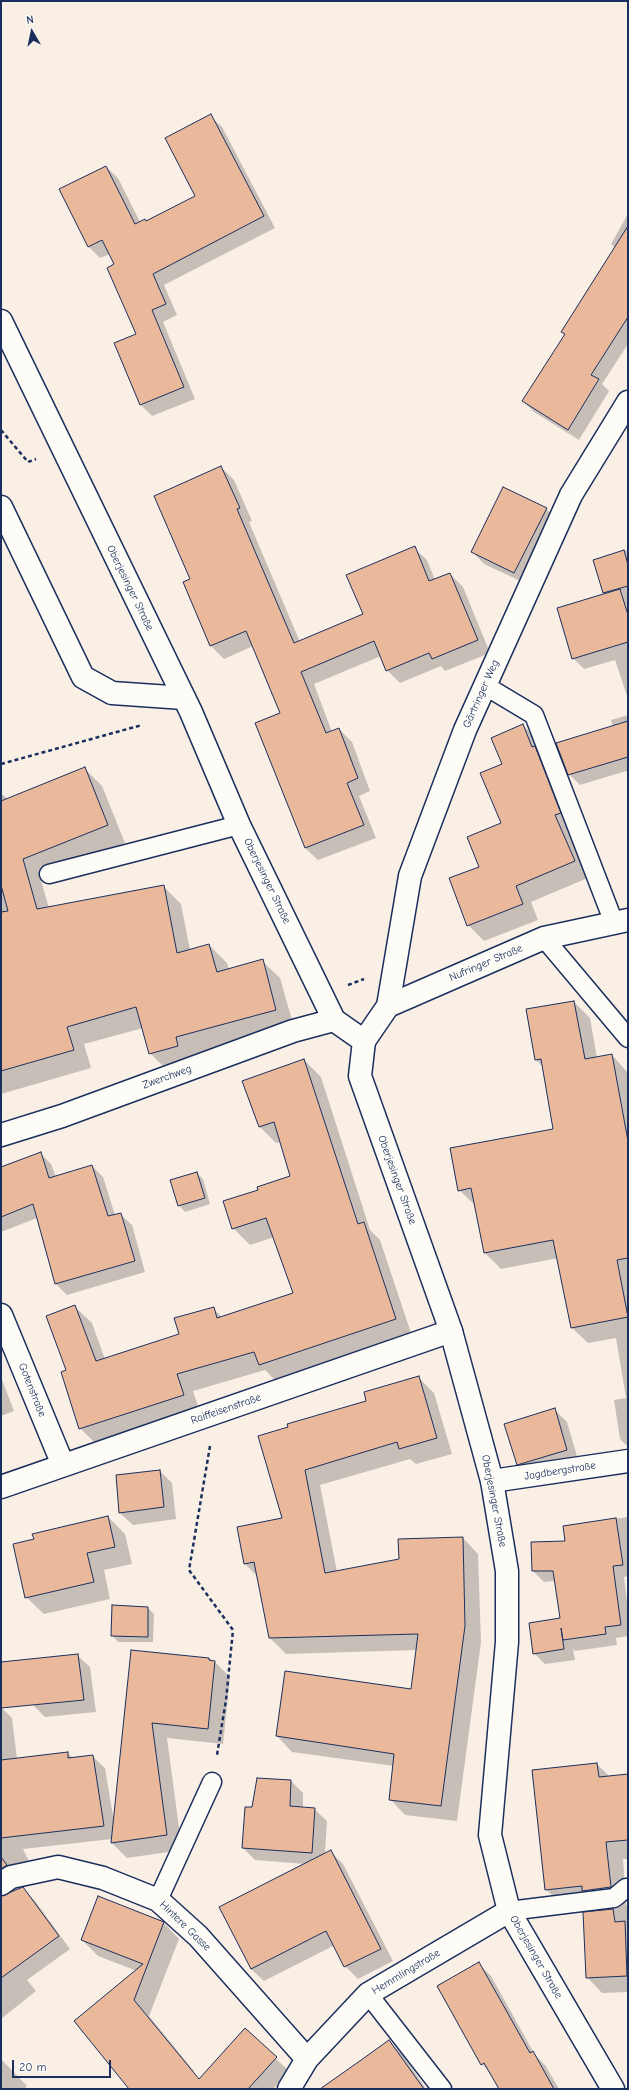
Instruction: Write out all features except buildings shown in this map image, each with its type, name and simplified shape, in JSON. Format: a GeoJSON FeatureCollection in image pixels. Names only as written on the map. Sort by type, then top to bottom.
{"type":"FeatureCollection","features":[{"type":"Feature","properties":{"kind":"street","name":"Oberjesinger Straße"},"geometry":{"type":"LineString","coordinates":[[1,321],[184,698],[239,824],[334,1020],[364,1041],[360,1076],[452,1331],[492,1481],[507,1571],[507,1642],[490,1836],[509,1911],[612,2089]]}},
{"type":"Feature","properties":{"kind":"street","name":"Gärtringer Weg"},"geometry":{"type":"LineString","coordinates":[[388,1006],[410,876],[464,730],[571,495],[628,402]]}},
{"type":"Feature","properties":{"kind":"street"},"geometry":{"type":"LineString","coordinates":[[1,507],[83,677],[112,693],[184,698]]}},
{"type":"Feature","properties":{"kind":"street","name":"Nufringer Straße"},"geometry":{"type":"LineString","coordinates":[[388,1006],[544,938],[621,921]]}},
{"type":"Feature","properties":{"kind":"street"},"geometry":{"type":"LineString","coordinates":[[364,1041],[388,1006]]}},
{"type":"Feature","properties":{"kind":"street","name":"Zwerchweg"},"geometry":{"type":"LineString","coordinates":[[1,1135],[62,1116],[293,1031],[334,1020]]}},
{"type":"Feature","properties":{"kind":"street","name":"Gotenstraße"},"geometry":{"type":"LineString","coordinates":[[1,1315],[63,1466]]}},
{"type":"Feature","properties":{"kind":"street","name":"Raiffeisenstraße"},"geometry":{"type":"LineString","coordinates":[[1,1487],[452,1331]]}},
{"type":"Feature","properties":{"kind":"street","name":"Jagdbergstraße"},"geometry":{"type":"LineString","coordinates":[[492,1481],[628,1461]]}},
{"type":"Feature","properties":{"kind":"street","name":"Hintere Gasse"},"geometry":{"type":"LineString","coordinates":[[1,1884],[11,1877],[58,1867],[103,1878],[158,1900],[198,1936],[307,2059]]}},
{"type":"Feature","properties":{"kind":"street","name":"Hemmlingstraße"},"geometry":{"type":"LineString","coordinates":[[289,2089],[307,2059],[368,1994],[509,1911]]}},
{"type":"Feature","properties":{"kind":"lane"},"geometry":{"type":"LineString","coordinates":[[484,685],[534,715],[621,921]]}},
{"type":"Feature","properties":{"kind":"lane"},"geometry":{"type":"LineString","coordinates":[[49,874],[239,824]]}},
{"type":"Feature","properties":{"kind":"lane"},"geometry":{"type":"LineString","coordinates":[[544,938],[628,1038]]}},
{"type":"Feature","properties":{"kind":"lane"},"geometry":{"type":"LineString","coordinates":[[158,1900],[212,1782]]}},
{"type":"Feature","properties":{"kind":"lane"},"geometry":{"type":"LineString","coordinates":[[509,1911],[614,1898],[626,1888]]}},
{"type":"Feature","properties":{"kind":"lane"},"geometry":{"type":"LineString","coordinates":[[368,1994],[442,2089]]}},
{"type":"Feature","properties":{"kind":"path"},"geometry":{"type":"LineString","coordinates":[[1,430],[28,462],[37,459]]}},
{"type":"Feature","properties":{"kind":"path"},"geometry":{"type":"LineString","coordinates":[[1,764],[146,724]]}},
{"type":"Feature","properties":{"kind":"path"},"geometry":{"type":"LineString","coordinates":[[321,994],[394,969]]}},
{"type":"Feature","properties":{"kind":"path"},"geometry":{"type":"LineString","coordinates":[[212,1782],[226,1700],[233,1630],[189,1570],[215,1412]]}}]}
